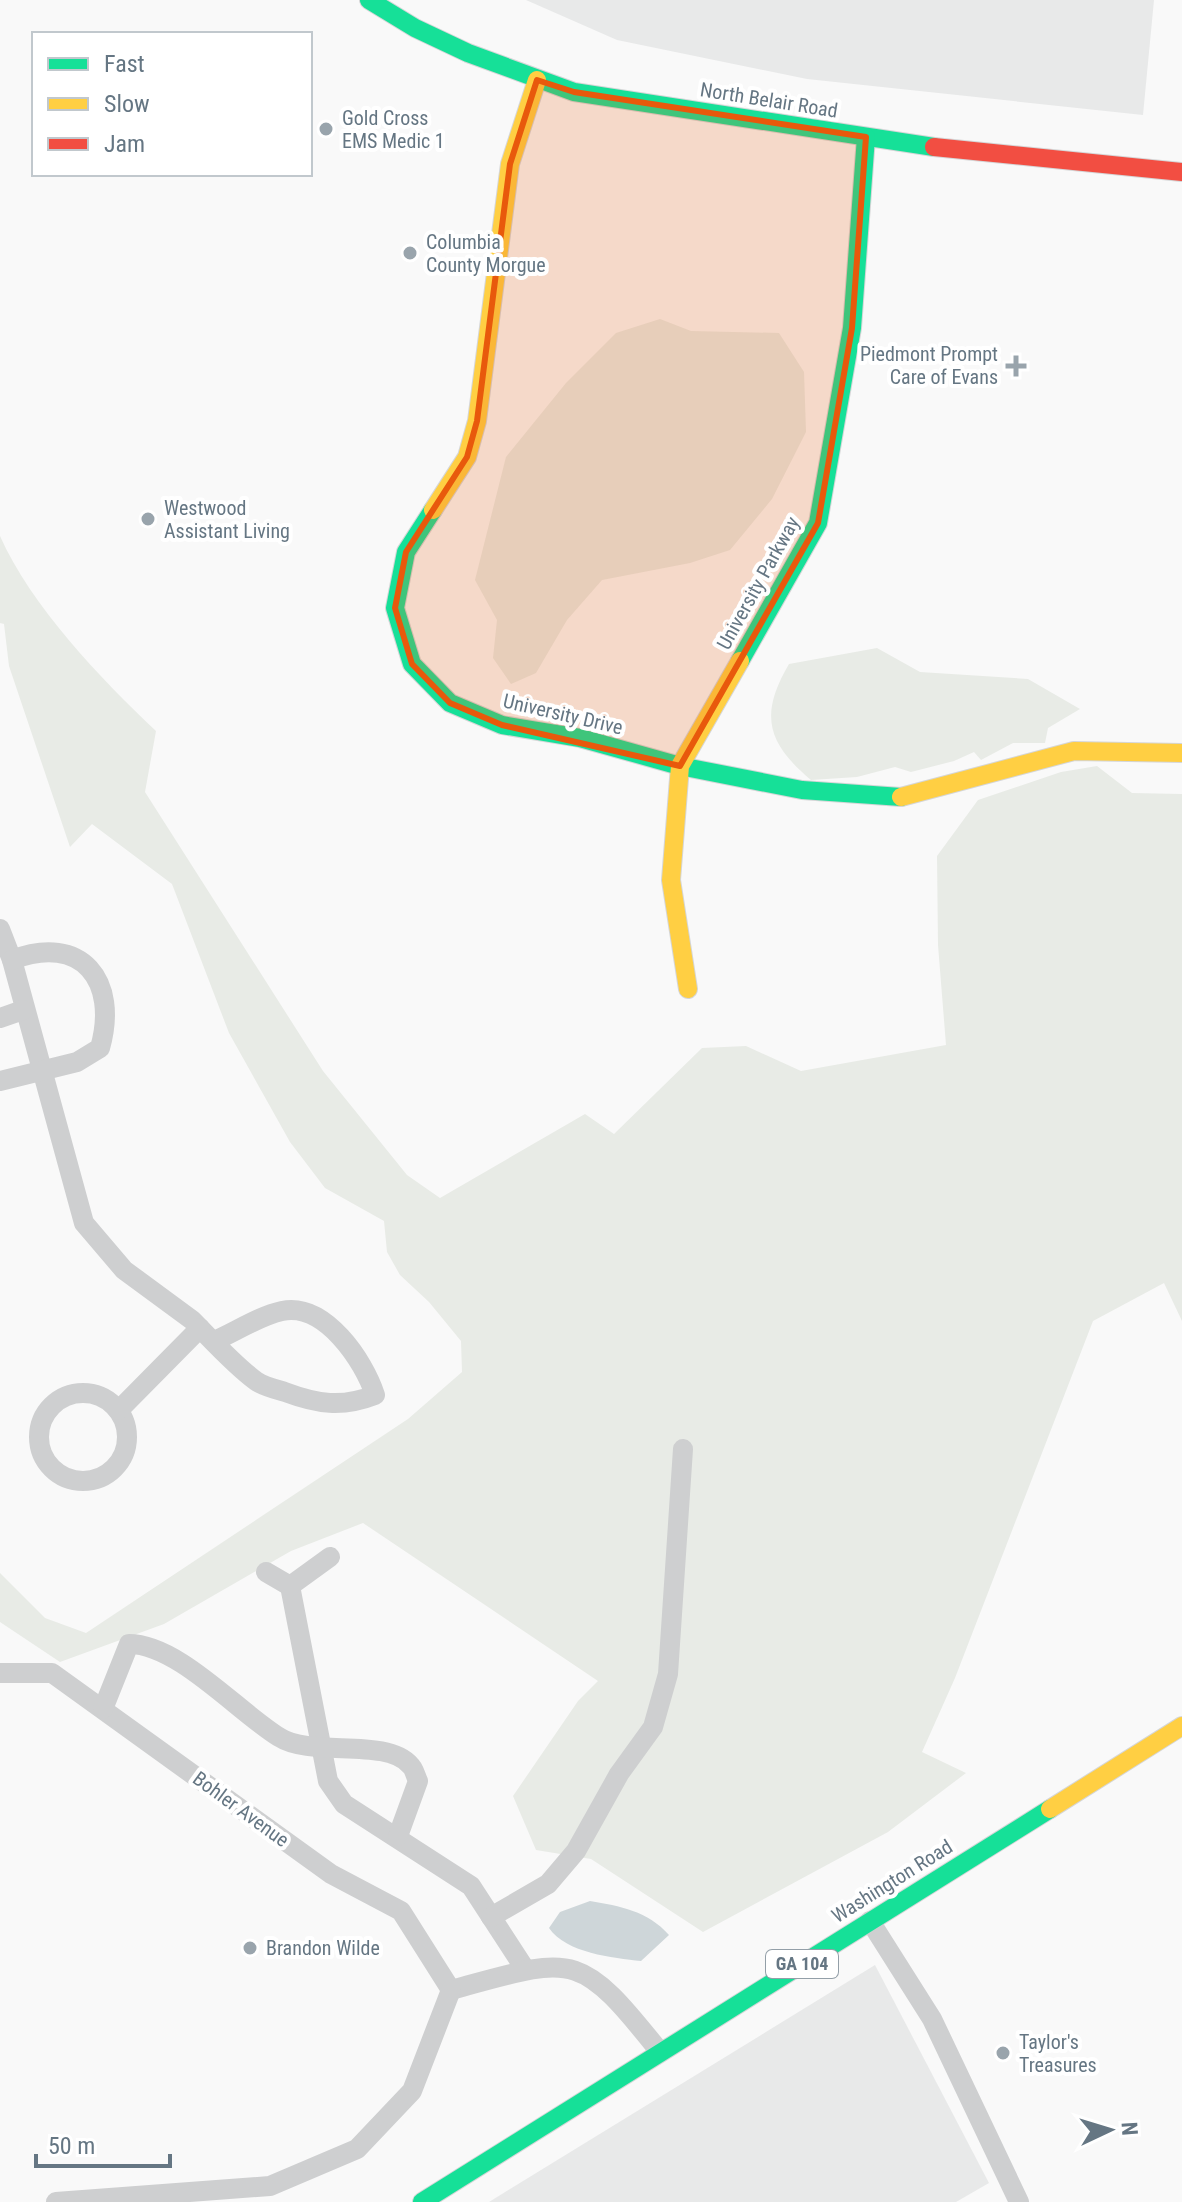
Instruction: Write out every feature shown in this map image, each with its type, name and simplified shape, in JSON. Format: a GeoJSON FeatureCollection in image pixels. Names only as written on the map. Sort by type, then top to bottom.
{"type":"FeatureCollection","features":[{"type":"Feature","properties":{"kind":"street","name":"North Belair Road"},"geometry":{"type":"LineString","coordinates":[[369,0],[393,17],[537,80],[574,92],[959,151],[1182,172]]}},
{"type":"Feature","properties":{"kind":"street","name":"University Drive"},"geometry":{"type":"LineString","coordinates":[[537,80],[510,164],[477,421],[467,457],[406,552],[395,608],[412,664],[450,703],[502,725],[580,738],[680,766],[802,790],[898,798],[1074,751],[1182,753]]}},
{"type":"Feature","properties":{"kind":"street","name":"University Parkway"},"geometry":{"type":"LineString","coordinates":[[688,989],[671,880],[680,766],[818,523],[852,328],[866,137]]}},
{"type":"Feature","properties":{"kind":"street"},"geometry":{"type":"LineString","coordinates":[[0,929],[12,960],[23,1010],[84,1223],[124,1270],[207,1335],[257,1382],[319,1404],[354,1404],[375,1395],[369,1375],[341,1335],[316,1317],[283,1310],[207,1335],[119,1410]]}},
{"type":"Feature","properties":{"kind":"street"},"geometry":{"type":"LineString","coordinates":[[0,1081],[77,1062],[100,1048],[106,1026],[104,999],[92,969],[65,951],[34,952],[12,960]]}},
{"type":"Feature","properties":{"kind":"street"},"geometry":{"type":"LineString","coordinates":[[0,1018],[23,1010]]}},
{"type":"Feature","properties":{"kind":"street"},"geometry":{"type":"LineString","coordinates":[[96,1393],[119,1410],[128,1438],[117,1466],[92,1481],[63,1477],[51,1468],[39,1442],[39,1427],[54,1402],[67,1395],[96,1393]]}},
{"type":"Feature","properties":{"kind":"street"},"geometry":{"type":"LineString","coordinates":[[491,1917],[548,1884],[576,1851],[619,1774],[653,1727],[668,1674],[683,1449]]}},
{"type":"Feature","properties":{"kind":"street"},"geometry":{"type":"LineString","coordinates":[[290,1586],[330,1557]]}},
{"type":"Feature","properties":{"kind":"street"},"geometry":{"type":"LineString","coordinates":[[266,1572],[290,1586],[328,1781],[344,1804],[398,1836],[471,1886],[525,1969]]}},
{"type":"Feature","properties":{"kind":"street"},"geometry":{"type":"LineString","coordinates":[[103,1709],[129,1644],[148,1644],[237,1702],[281,1739],[320,1747],[392,1754],[410,1764],[418,1781],[398,1836]]}},
{"type":"Feature","properties":{"kind":"street","name":"Bohler Avenue"},"geometry":{"type":"LineString","coordinates":[[0,1673],[52,1673],[331,1874],[401,1911],[451,1990]]}},
{"type":"Feature","properties":{"kind":"street","name":"Washington Road"},"geometry":{"type":"LineString","coordinates":[[422,2202],[1182,1726]]}},
{"type":"Feature","properties":{"kind":"street"},"geometry":{"type":"LineString","coordinates":[[870,1921],[932,2019],[1019,2202]]}},
{"type":"Feature","properties":{"kind":"street"},"geometry":{"type":"LineString","coordinates":[[56,2202],[270,2186],[357,2149],[412,2091],[451,1990],[525,1969],[564,1967],[597,1980],[617,1998],[660,2052]]}},
{"type":"Feature","properties":{"kind":"highlighted area"},"geometry":{"type":"Polygon","coordinates":[[[537,80],[574,92],[866,137],[852,328],[818,523],[680,766],[502,725],[450,703],[412,664],[401,638],[395,608],[406,552],[467,457],[477,421],[510,164],[537,80]]]}},
{"type":"Feature","properties":{"kind":"shaded area"},"geometry":{"type":"Polygon","coordinates":[[[526,0],[1154,0],[1143,115],[807,79],[617,40],[526,0]]]}},
{"type":"Feature","properties":{"kind":"shaded area"},"geometry":{"type":"Polygon","coordinates":[[[660,319],[691,331],[779,333],[804,372],[806,432],[772,499],[730,550],[690,563],[602,580],[567,620],[536,673],[511,684],[493,658],[497,620],[475,580],[506,457],[566,383],[616,333],[660,319]]]}},
{"type":"Feature","properties":{"kind":"shaded area"},"geometry":{"type":"Polygon","coordinates":[[[0,536],[48,615],[91,665],[156,731],[145,792],[323,1071],[407,1175],[440,1198],[585,1114],[614,1134],[702,1048],[746,1046],[801,1071],[946,1045],[938,945],[937,856],[978,800],[1061,772],[1097,766],[1132,793],[1182,794],[1182,1321],[1164,1283],[1093,1321],[955,1678],[922,1752],[966,1773],[888,1832],[703,1932],[591,1859],[536,1850],[513,1796],[578,1701],[598,1681],[363,1523],[291,1551],[164,1624],[60,1662],[0,1622],[0,1573],[45,1618],[86,1633],[408,1419],[462,1372],[461,1341],[429,1302],[400,1275],[387,1252],[384,1221],[325,1188],[290,1142],[229,1033],[172,884],[92,824],[70,847],[9,666],[4,624],[0,623],[0,536]]]}},
{"type":"Feature","properties":{"kind":"shaded area"},"geometry":{"type":"Polygon","coordinates":[[[877,648],[920,672],[1028,679],[1080,709],[1048,728],[1045,743],[1013,743],[981,760],[974,752],[954,761],[911,772],[895,767],[857,777],[811,780],[785,753],[772,727],[774,698],[789,664],[877,648]]]}},
{"type":"Feature","properties":{"kind":"shaded area"},"geometry":{"type":"Polygon","coordinates":[[[590,1901],[643,1915],[669,1935],[641,1961],[578,1949],[549,1928],[560,1912],[590,1901]]]}},
{"type":"Feature","properties":{"kind":"shaded area"},"geometry":{"type":"Polygon","coordinates":[[[875,1965],[989,2183],[956,2202],[489,2202],[875,1965]]]}},
{"type":"Feature","properties":{"kind":"traffic: fast"},"geometry":{"type":"LineString","coordinates":[[369,0],[415,28],[468,53],[574,92],[934,147]]}},
{"type":"Feature","properties":{"kind":"traffic: fast"},"geometry":{"type":"LineString","coordinates":[[740,661],[818,523],[852,328],[866,137]]}},
{"type":"Feature","properties":{"kind":"traffic: fast"},"geometry":{"type":"LineString","coordinates":[[433,510],[406,552],[395,608],[412,664],[450,703],[502,725],[580,738],[680,766],[802,790],[901,797]]}},
{"type":"Feature","properties":{"kind":"traffic: fast"},"geometry":{"type":"LineString","coordinates":[[422,2202],[1050,1809]]}},
{"type":"Feature","properties":{"kind":"traffic: slow"},"geometry":{"type":"LineString","coordinates":[[433,510],[467,457],[477,421],[510,164],[537,80]]}},
{"type":"Feature","properties":{"kind":"traffic: slow"},"geometry":{"type":"LineString","coordinates":[[688,989],[671,880],[680,766],[740,661]]}},
{"type":"Feature","properties":{"kind":"traffic: slow"},"geometry":{"type":"LineString","coordinates":[[901,797],[1074,751],[1182,753]]}},
{"type":"Feature","properties":{"kind":"traffic: slow"},"geometry":{"type":"LineString","coordinates":[[1050,1809],[1182,1726]]}},
{"type":"Feature","properties":{"kind":"traffic: jam"},"geometry":{"type":"LineString","coordinates":[[934,147],[1182,172]]}},
{"type":"Feature","properties":{"kind":"place","name":"Gold Cross EMS Medic 1"},"geometry":{"type":"Point","coordinates":[326,129]}},
{"type":"Feature","properties":{"kind":"place","name":"Columbia County Morgue"},"geometry":{"type":"Point","coordinates":[410,253]}},
{"type":"Feature","properties":{"kind":"place","name":"Piedmont Prompt Care of Evans"},"geometry":{"type":"Point","coordinates":[1016,366]}},
{"type":"Feature","properties":{"kind":"place","name":"Westwood Assistant Living"},"geometry":{"type":"Point","coordinates":[148,519]}},
{"type":"Feature","properties":{"kind":"place","name":"Brandon Wilde"},"geometry":{"type":"Point","coordinates":[250,1948]}},
{"type":"Feature","properties":{"kind":"place","name":"Taylor's Treasures"},"geometry":{"type":"Point","coordinates":[1003,2053]}}]}
